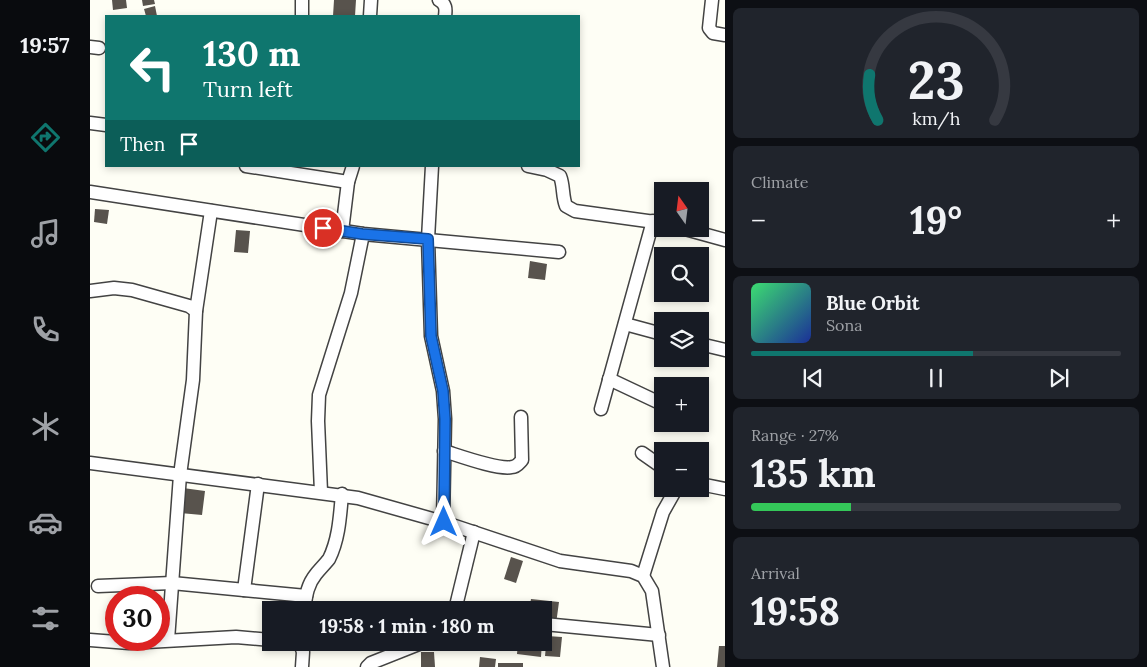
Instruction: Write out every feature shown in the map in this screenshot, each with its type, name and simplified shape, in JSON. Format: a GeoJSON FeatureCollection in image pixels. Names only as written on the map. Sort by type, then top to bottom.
{"type":"FeatureCollection","features":[{"type":"Feature","properties":{"kind":"street"},"geometry":{"type":"LineString","coordinates":[[302,0],[302,15]]}},
{"type":"Feature","properties":{"kind":"street"},"geometry":{"type":"LineString","coordinates":[[370,15],[371,0]]}},
{"type":"Feature","properties":{"kind":"street"},"geometry":{"type":"LineString","coordinates":[[439,0],[443,2],[446,8],[445,15]]}},
{"type":"Feature","properties":{"kind":"street"},"geometry":{"type":"LineString","coordinates":[[712,0],[709,28],[713,32],[724,35]]}},
{"type":"Feature","properties":{"kind":"street"},"geometry":{"type":"LineString","coordinates":[[90,123],[105,125]]}},
{"type":"Feature","properties":{"kind":"street"},"geometry":{"type":"LineString","coordinates":[[252,167],[348,182]]}},
{"type":"Feature","properties":{"kind":"street"},"geometry":{"type":"LineString","coordinates":[[342,231],[352,167]]}},
{"type":"Feature","properties":{"kind":"street"},"geometry":{"type":"LineString","coordinates":[[432,167],[428,239],[431,336],[443,391],[444,522]]}},
{"type":"Feature","properties":{"kind":"street"},"geometry":{"type":"LineString","coordinates":[[533,167],[547,170],[560,176],[563,184],[563,199],[566,206],[575,211],[654,221]]}},
{"type":"Feature","properties":{"kind":"street"},"geometry":{"type":"LineString","coordinates":[[90,192],[362,234],[559,252]]}},
{"type":"Feature","properties":{"kind":"street"},"geometry":{"type":"LineString","coordinates":[[170,612],[180,475],[193,380],[196,311],[210,211]]}},
{"type":"Feature","properties":{"kind":"street"},"geometry":{"type":"LineString","coordinates":[[321,492],[318,421],[319,395],[351,293],[362,234]]}},
{"type":"Feature","properties":{"kind":"street"},"geometry":{"type":"LineString","coordinates":[[601,409],[624,324],[654,234]]}},
{"type":"Feature","properties":{"kind":"street"},"geometry":{"type":"LineString","coordinates":[[709,236],[724,240]]}},
{"type":"Feature","properties":{"kind":"street"},"geometry":{"type":"LineString","coordinates":[[90,291],[114,288],[132,290],[189,306],[196,311]]}},
{"type":"Feature","properties":{"kind":"street"},"geometry":{"type":"LineString","coordinates":[[624,324],[654,332]]}},
{"type":"Feature","properties":{"kind":"street"},"geometry":{"type":"LineString","coordinates":[[709,346],[724,350]]}},
{"type":"Feature","properties":{"kind":"street"},"geometry":{"type":"LineString","coordinates":[[609,379],[654,400]]}},
{"type":"Feature","properties":{"kind":"street"},"geometry":{"type":"LineString","coordinates":[[444,451],[487,464],[512,468],[517,466],[522,460],[521,417]]}},
{"type":"Feature","properties":{"kind":"street"},"geometry":{"type":"LineString","coordinates":[[642,453],[654,461]]}},
{"type":"Feature","properties":{"kind":"street"},"geometry":{"type":"LineString","coordinates":[[90,463],[342,494],[444,522],[560,561],[631,571],[643,576],[652,591],[664,667]]}},
{"type":"Feature","properties":{"kind":"street"},"geometry":{"type":"LineString","coordinates":[[244,590],[258,484]]}},
{"type":"Feature","properties":{"kind":"street"},"geometry":{"type":"LineString","coordinates":[[709,486],[724,489]]}},
{"type":"Feature","properties":{"kind":"street"},"geometry":{"type":"LineString","coordinates":[[305,601],[308,586],[328,560],[340,527],[342,494]]}},
{"type":"Feature","properties":{"kind":"street"},"geometry":{"type":"LineString","coordinates":[[643,576],[663,512],[671,497]]}},
{"type":"Feature","properties":{"kind":"street"},"geometry":{"type":"LineString","coordinates":[[457,601],[474,532]]}},
{"type":"Feature","properties":{"kind":"street"},"geometry":{"type":"LineString","coordinates":[[98,586],[172,583],[306,596]]}},
{"type":"Feature","properties":{"kind":"street"},"geometry":{"type":"LineString","coordinates":[[552,625],[659,635]]}},
{"type":"Feature","properties":{"kind":"street"},"geometry":{"type":"LineString","coordinates":[[170,640],[236,637],[262,639]]}},
{"type":"Feature","properties":{"kind":"street"},"geometry":{"type":"LineString","coordinates":[[90,640],[105,641]]}},
{"type":"Feature","properties":{"kind":"street"},"geometry":{"type":"LineString","coordinates":[[302,651],[302,667]]}},
{"type":"Feature","properties":{"kind":"street"},"geometry":{"type":"LineString","coordinates":[[367,667],[371,663],[401,651]]}},
{"type":"Feature","properties":{"kind":"building"},"geometry":{"type":"Polygon","coordinates":[[[112,0],[126,0],[127,8],[113,10],[112,0]]]}},
{"type":"Feature","properties":{"kind":"building"},"geometry":{"type":"Polygon","coordinates":[[[142,0],[154,0],[155,4],[143,6],[142,0]]]}},
{"type":"Feature","properties":{"kind":"building"},"geometry":{"type":"Polygon","coordinates":[[[334,0],[356,0],[355,15],[333,15],[334,0]]]}},
{"type":"Feature","properties":{"kind":"building"},"geometry":{"type":"Polygon","coordinates":[[[155,6],[157,15],[146,15],[144,9],[155,6]]]}},
{"type":"Feature","properties":{"kind":"building"},"geometry":{"type":"Polygon","coordinates":[[[95,209],[109,210],[107,224],[94,222],[95,209]]]}},
{"type":"Feature","properties":{"kind":"building"},"geometry":{"type":"Polygon","coordinates":[[[236,230],[250,231],[248,253],[234,252],[236,230]]]}},
{"type":"Feature","properties":{"kind":"building"},"geometry":{"type":"Polygon","coordinates":[[[530,261],[547,264],[545,280],[528,278],[530,261]]]}},
{"type":"Feature","properties":{"kind":"building"},"geometry":{"type":"Polygon","coordinates":[[[183,488],[205,491],[202,515],[180,513],[183,488]]]}},
{"type":"Feature","properties":{"kind":"building"},"geometry":{"type":"Polygon","coordinates":[[[511,557],[523,561],[516,583],[504,579],[511,557]]]}},
{"type":"Feature","properties":{"kind":"building"},"geometry":{"type":"Polygon","coordinates":[[[531,599],[550,601],[531,601],[531,599]]]}},
{"type":"Feature","properties":{"kind":"building"},"geometry":{"type":"Polygon","coordinates":[[[552,601],[559,602],[556,624],[552,624],[552,601]]]}},
{"type":"Feature","properties":{"kind":"building"},"geometry":{"type":"Polygon","coordinates":[[[552,636],[562,637],[560,657],[545,656],[546,651],[552,651],[552,636]]]}},
{"type":"Feature","properties":{"kind":"building"},"geometry":{"type":"Polygon","coordinates":[[[719,646],[725,646],[725,667],[717,667],[719,646]]]}},
{"type":"Feature","properties":{"kind":"building"},"geometry":{"type":"Polygon","coordinates":[[[517,651],[541,651],[541,657],[517,654],[517,651]]]}},
{"type":"Feature","properties":{"kind":"building"},"geometry":{"type":"Polygon","coordinates":[[[421,652],[434,652],[435,667],[421,667],[421,652]]]}},
{"type":"Feature","properties":{"kind":"building"},"geometry":{"type":"Polygon","coordinates":[[[480,657],[496,659],[495,667],[479,667],[480,657]]]}},
{"type":"Feature","properties":{"kind":"building"},"geometry":{"type":"Polygon","coordinates":[[[498,663],[523,663],[523,667],[498,667],[498,663]]]}},
{"type":"Feature","properties":{"kind":"route"},"geometry":{"type":"LineString","coordinates":[[323,228],[362,234],[428,239],[431,336],[443,391],[445,419],[444,522]]}}]}
